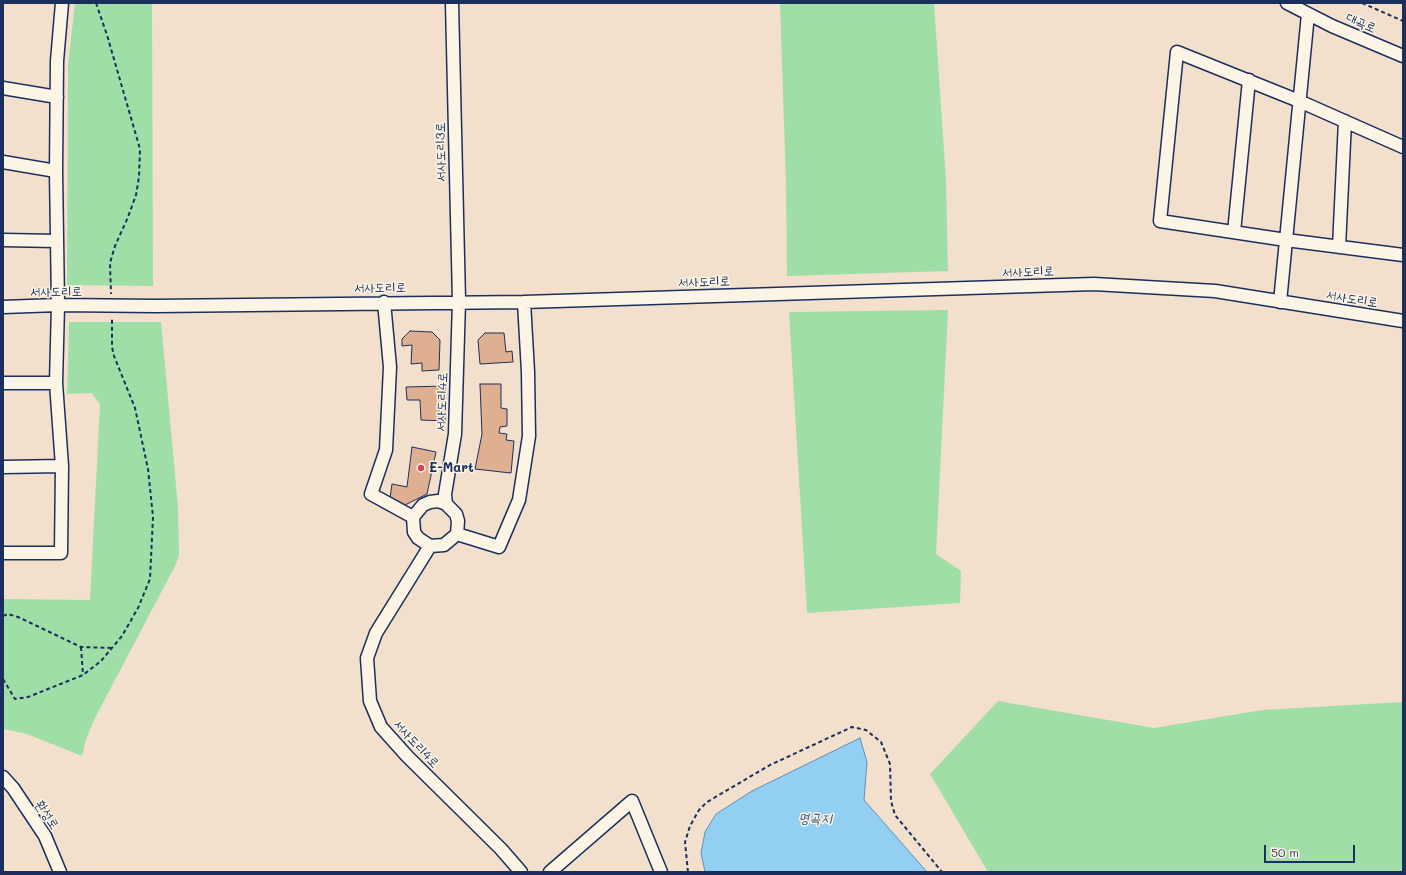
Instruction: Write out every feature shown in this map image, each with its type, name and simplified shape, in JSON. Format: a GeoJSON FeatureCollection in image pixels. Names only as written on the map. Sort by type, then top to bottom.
{"type":"FeatureCollection","features":[{"type":"Feature","properties":{"kind":"street"},"geometry":{"type":"LineString","coordinates":[[3,553],[61,553],[62,466],[56,383],[58,305],[56,171],[57,61],[62,3]]}},
{"type":"Feature","properties":{"kind":"street","name":"서사도리3로"},"geometry":{"type":"LineString","coordinates":[[452,3],[459,301]]}},
{"type":"Feature","properties":{"kind":"street","name":"대곡로"},"geometry":{"type":"LineString","coordinates":[[1287,3],[1332,26],[1403,56]]}},
{"type":"Feature","properties":{"kind":"street"},"geometry":{"type":"LineString","coordinates":[[1280,302],[1308,14]]}},
{"type":"Feature","properties":{"kind":"street"},"geometry":{"type":"LineString","coordinates":[[1403,147],[1299,100],[1178,52],[1160,221],[1286,240],[1403,255]]}},
{"type":"Feature","properties":{"kind":"street"},"geometry":{"type":"LineString","coordinates":[[1234,232],[1249,80]]}},
{"type":"Feature","properties":{"kind":"street"},"geometry":{"type":"LineString","coordinates":[[3,88],[57,97]]}},
{"type":"Feature","properties":{"kind":"street"},"geometry":{"type":"LineString","coordinates":[[1339,247],[1345,121]]}},
{"type":"Feature","properties":{"kind":"street"},"geometry":{"type":"LineString","coordinates":[[3,162],[56,171]]}},
{"type":"Feature","properties":{"kind":"street"},"geometry":{"type":"LineString","coordinates":[[3,240],[57,241]]}},
{"type":"Feature","properties":{"kind":"street","name":"서사도리로"},"geometry":{"type":"LineString","coordinates":[[3,307],[58,305],[459,301],[524,302],[1094,284],[1215,291],[1403,321]]}},
{"type":"Feature","properties":{"kind":"street","name":"서사도리4로"},"geometry":{"type":"LineString","coordinates":[[446,504],[445,494],[455,434],[459,301]]}},
{"type":"Feature","properties":{"kind":"street"},"geometry":{"type":"LineString","coordinates":[[384,302],[390,367],[386,450],[370,494],[413,517]]}},
{"type":"Feature","properties":{"kind":"street"},"geometry":{"type":"LineString","coordinates":[[457,534],[499,547],[519,500],[529,436],[528,372],[524,302]]}},
{"type":"Feature","properties":{"kind":"street"},"geometry":{"type":"LineString","coordinates":[[3,383],[56,383]]}},
{"type":"Feature","properties":{"kind":"street"},"geometry":{"type":"LineString","coordinates":[[3,466],[62,466]]}},
{"type":"Feature","properties":{"kind":"street"},"geometry":{"type":"LineString","coordinates":[[430,502],[446,504],[456,514],[458,522],[457,534],[444,545],[430,546],[423,543],[414,532],[413,517],[417,510],[430,502]]}},
{"type":"Feature","properties":{"kind":"street","name":"서사도리4로"},"geometry":{"type":"LineString","coordinates":[[430,546],[376,632],[367,658],[370,701],[381,727],[406,756],[521,872]]}},
{"type":"Feature","properties":{"kind":"street","name":"환성로"},"geometry":{"type":"LineString","coordinates":[[3,777],[13,788],[45,836],[60,872]]}},
{"type":"Feature","properties":{"kind":"street"},"geometry":{"type":"LineString","coordinates":[[550,872],[632,801],[662,872]]}},
{"type":"Feature","properties":{"kind":"path"},"geometry":{"type":"LineString","coordinates":[[3,679],[15,699],[28,698],[83,675],[101,661],[122,636],[138,608],[150,579],[153,517],[148,469],[135,408],[112,347],[110,263],[115,246],[136,195],[139,177],[140,149],[107,35],[96,3]]}},
{"type":"Feature","properties":{"kind":"path"},"geometry":{"type":"LineString","coordinates":[[1362,3],[1403,20]]}},
{"type":"Feature","properties":{"kind":"path"},"geometry":{"type":"LineString","coordinates":[[3,616],[8,614],[18,617],[81,647],[112,648]]}},
{"type":"Feature","properties":{"kind":"path"},"geometry":{"type":"LineString","coordinates":[[81,647],[83,675]]}},
{"type":"Feature","properties":{"kind":"path"},"geometry":{"type":"LineString","coordinates":[[688,872],[685,842],[690,826],[699,810],[707,802],[770,765],[852,727],[866,730],[881,742],[890,764],[891,801],[895,815],[942,872]]}},
{"type":"Feature","properties":{"kind":"green space"},"geometry":{"type":"Polygon","coordinates":[[[75,3],[152,3],[153,286],[67,285],[68,65],[75,3]]]}},
{"type":"Feature","properties":{"kind":"green space"},"geometry":{"type":"Polygon","coordinates":[[[780,3],[934,3],[946,180],[948,271],[787,276],[786,184],[780,3]]]}},
{"type":"Feature","properties":{"kind":"green space"},"geometry":{"type":"Polygon","coordinates":[[[948,310],[936,554],[961,571],[960,603],[807,613],[789,312],[948,310]]]}},
{"type":"Feature","properties":{"kind":"green space"},"geometry":{"type":"Polygon","coordinates":[[[69,322],[161,322],[178,507],[179,555],[176,564],[95,718],[86,739],[82,756],[27,734],[3,729],[3,599],[90,600],[100,405],[92,393],[67,394],[69,322]]]}},
{"type":"Feature","properties":{"kind":"green space"},"geometry":{"type":"Polygon","coordinates":[[[998,701],[1154,728],[1262,710],[1403,702],[1403,872],[988,872],[930,774],[998,701]]]}},
{"type":"Feature","properties":{"kind":"water","name":"명곡지"},"geometry":{"type":"Polygon","coordinates":[[[860,738],[867,762],[864,800],[927,872],[705,872],[701,853],[705,832],[716,814],[752,791],[860,738]]]}},
{"type":"Feature","properties":{"kind":"building"},"geometry":{"type":"Polygon","coordinates":[[[410,331],[432,332],[440,340],[439,370],[422,371],[422,363],[411,364],[412,345],[402,346],[402,339],[410,331]]]}},
{"type":"Feature","properties":{"kind":"building"},"geometry":{"type":"Polygon","coordinates":[[[485,333],[504,333],[506,352],[512,351],[513,362],[480,364],[478,340],[485,333]]]}},
{"type":"Feature","properties":{"kind":"building"},"geometry":{"type":"Polygon","coordinates":[[[480,384],[501,384],[501,408],[507,409],[507,426],[500,427],[499,433],[507,434],[506,440],[514,441],[511,473],[475,469],[482,434],[480,384]]]}},
{"type":"Feature","properties":{"kind":"building"},"geometry":{"type":"Polygon","coordinates":[[[445,386],[445,421],[421,420],[420,400],[407,400],[406,387],[445,386]]]}},
{"type":"Feature","properties":{"kind":"building","name":"E-Mart"},"geometry":{"type":"Polygon","coordinates":[[[412,447],[436,452],[427,494],[405,505],[390,498],[392,484],[407,487],[412,447]]]}},
{"type":"Feature","properties":{"kind":"place","name":"E-Mart"},"geometry":{"type":"Point","coordinates":[421,468]}}]}
